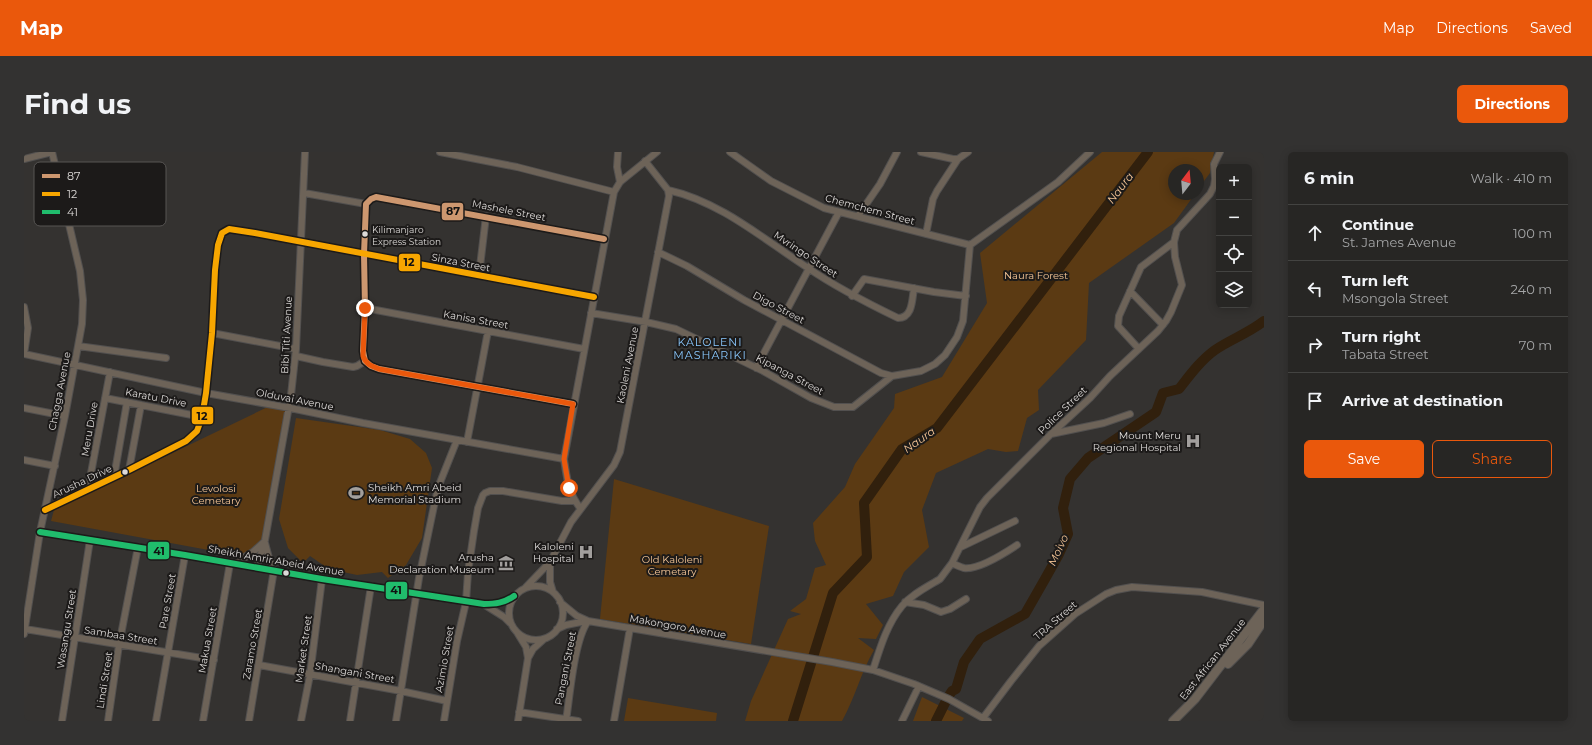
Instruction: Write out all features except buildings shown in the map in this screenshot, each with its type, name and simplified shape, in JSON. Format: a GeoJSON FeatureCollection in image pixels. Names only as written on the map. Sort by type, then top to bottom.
{"type":"FeatureCollection","features":[{"type":"Feature","properties":{"kind":"street"},"geometry":{"type":"LineString","coordinates":[[24,159],[52,152]]}},
{"type":"Feature","properties":{"kind":"street","name":"Chagga Avenue"},"geometry":{"type":"LineString","coordinates":[[52,152],[54,162]]}},
{"type":"Feature","properties":{"kind":"street","name":"Bibi Titi Avenue"},"geometry":{"type":"LineString","coordinates":[[257,567],[265,540],[290,408],[296,356],[305,152]]}},
{"type":"Feature","properties":{"kind":"street"},"geometry":{"type":"LineString","coordinates":[[440,152],[517,168],[614,192]]}},
{"type":"Feature","properties":{"kind":"street"},"geometry":{"type":"LineString","coordinates":[[618,152],[617,167],[620,182]]}},
{"type":"Feature","properties":{"kind":"street"},"geometry":{"type":"LineString","coordinates":[[580,508],[569,488],[564,459],[573,404],[614,192],[620,182],[645,160],[657,152]]}},
{"type":"Feature","properties":{"kind":"street","name":"Chemchem Street"},"geometry":{"type":"LineString","coordinates":[[730,152],[771,181],[824,208],[970,245]]}},
{"type":"Feature","properties":{"kind":"street"},"geometry":{"type":"LineString","coordinates":[[858,216],[880,184],[897,152]]}},
{"type":"Feature","properties":{"kind":"street"},"geometry":{"type":"LineString","coordinates":[[921,152],[955,159]]}},
{"type":"Feature","properties":{"kind":"street"},"geometry":{"type":"LineString","coordinates":[[926,234],[933,199],[955,159],[968,152]]}},
{"type":"Feature","properties":{"kind":"street"},"geometry":{"type":"LineString","coordinates":[[970,245],[1058,182],[1090,152]]}},
{"type":"Feature","properties":{"kind":"street"},"geometry":{"type":"LineString","coordinates":[[1139,349],[1118,323],[1119,316],[1141,267],[1174,242],[1177,230],[1204,201],[1212,190],[1215,179],[1214,164],[1220,152]]}},
{"type":"Feature","properties":{"kind":"street"},"geometry":{"type":"LineString","coordinates":[[645,160],[668,190]]}},
{"type":"Feature","properties":{"kind":"street","name":"Kaoleni Avenue"},"geometry":{"type":"LineString","coordinates":[[526,587],[550,562],[563,534],[580,508],[614,465],[620,452],[646,322],[669,196],[668,190]]}},
{"type":"Feature","properties":{"kind":"street","name":"Mvringo Street"},"geometry":{"type":"LineString","coordinates":[[668,190],[685,194],[714,206],[808,269],[852,296],[898,318],[907,316],[911,308],[914,288]]}},
{"type":"Feature","properties":{"kind":"street"},"geometry":{"type":"LineString","coordinates":[[304,193],[366,204],[363,351],[365,361],[371,366],[379,369],[573,404]]}},
{"type":"Feature","properties":{"kind":"street","name":"Mashele Street"},"geometry":{"type":"LineString","coordinates":[[366,204],[371,199],[376,197],[486,216],[604,239]]}},
{"type":"Feature","properties":{"kind":"street"},"geometry":{"type":"LineString","coordinates":[[756,368],[838,212]]}},
{"type":"Feature","properties":{"kind":"street"},"geometry":{"type":"LineString","coordinates":[[479,275],[486,216]]}},
{"type":"Feature","properties":{"kind":"street","name":"Chagga Avenue"},"geometry":{"type":"LineString","coordinates":[[24,632],[44,510],[55,466],[82,324],[83,300],[80,271],[69,226]]}},
{"type":"Feature","properties":{"kind":"street","name":"Sinza Street"},"geometry":{"type":"LineString","coordinates":[[212,333],[218,245],[222,233],[229,229],[594,297]]}},
{"type":"Feature","properties":{"kind":"street","name":"Police Street"},"geometry":{"type":"LineString","coordinates":[[873,670],[882,640],[894,617],[906,602],[940,579],[952,563],[983,503],[1051,434],[1090,398],[1163,325],[1172,312],[1182,285],[1177,268],[1174,242]]}},
{"type":"Feature","properties":{"kind":"street","name":"Kipanga Street"},"geometry":{"type":"LineString","coordinates":[[591,313],[646,322],[676,329],[756,368],[811,398],[834,407],[853,407],[892,376],[921,371],[935,364],[945,354],[957,337],[963,321],[970,245]]}},
{"type":"Feature","properties":{"kind":"street","name":"Digo Street"},"geometry":{"type":"LineString","coordinates":[[658,252],[687,266],[744,300],[881,373],[892,376]]}},
{"type":"Feature","properties":{"kind":"street"},"geometry":{"type":"LineString","coordinates":[[852,296],[864,279],[934,292],[966,296]]}},
{"type":"Feature","properties":{"kind":"street"},"geometry":{"type":"LineString","coordinates":[[1130,290],[1163,325]]}},
{"type":"Feature","properties":{"kind":"street"},"geometry":{"type":"LineString","coordinates":[[24,307],[28,328],[24,354]]}},
{"type":"Feature","properties":{"kind":"street","name":"Kanisa Street"},"geometry":{"type":"LineString","coordinates":[[365,308],[584,349]]}},
{"type":"Feature","properties":{"kind":"street"},"geometry":{"type":"LineString","coordinates":[[467,442],[488,331]]}},
{"type":"Feature","properties":{"kind":"street"},"geometry":{"type":"LineString","coordinates":[[212,333],[296,349]]}},
{"type":"Feature","properties":{"kind":"street","name":"Arusha Drive"},"geometry":{"type":"LineString","coordinates":[[44,510],[186,441],[197,431],[202,417],[206,393],[212,333]]}},
{"type":"Feature","properties":{"kind":"street"},"geometry":{"type":"LineString","coordinates":[[78,346],[166,358]]}},
{"type":"Feature","properties":{"kind":"street","name":"Olduvai Avenue"},"geometry":{"type":"LineString","coordinates":[[24,354],[206,393],[564,459]]}},
{"type":"Feature","properties":{"kind":"street"},"geometry":{"type":"LineString","coordinates":[[296,356],[323,362],[353,366],[357,366],[365,361]]}},
{"type":"Feature","properties":{"kind":"street","name":"Meru Drive"},"geometry":{"type":"LineString","coordinates":[[88,489],[110,372]]}},
{"type":"Feature","properties":{"kind":"street","name":"Karatu Drive"},"geometry":{"type":"LineString","coordinates":[[105,398],[202,417]]}},
{"type":"Feature","properties":{"kind":"street"},"geometry":{"type":"LineString","coordinates":[[114,477],[127,402]]}},
{"type":"Feature","properties":{"kind":"street"},"geometry":{"type":"LineString","coordinates":[[129,470],[141,405]]}},
{"type":"Feature","properties":{"kind":"street"},"geometry":{"type":"LineString","coordinates":[[24,408],[65,416]]}},
{"type":"Feature","properties":{"kind":"street"},"geometry":{"type":"LineString","coordinates":[[1051,434],[1098,424],[1130,414]]}},
{"type":"Feature","properties":{"kind":"street"},"geometry":{"type":"LineString","coordinates":[[396,721],[417,594],[435,501],[439,485],[457,440]]}},
{"type":"Feature","properties":{"kind":"street"},"geometry":{"type":"LineString","coordinates":[[24,460],[55,466]]}},
{"type":"Feature","properties":{"kind":"street","name":"Azimio Street"},"geometry":{"type":"LineString","coordinates":[[444,721],[458,634],[466,602],[468,572],[478,508],[485,493],[490,491],[504,491],[562,501],[575,501]]}},
{"type":"Feature","properties":{"kind":"street"},"geometry":{"type":"LineString","coordinates":[[961,547],[1015,521]]}},
{"type":"Feature","properties":{"kind":"street","name":"Sheikh Amrir Abeid Avenue"},"geometry":{"type":"LineString","coordinates":[[40,532],[185,554],[322,579],[466,602],[496,604],[507,601],[514,596]]}},
{"type":"Feature","properties":{"kind":"street","name":"Wasangu Street"},"geometry":{"type":"LineString","coordinates":[[62,721],[90,540]]}},
{"type":"Feature","properties":{"kind":"street"},"geometry":{"type":"LineString","coordinates":[[232,563],[253,552],[265,540]]}},
{"type":"Feature","properties":{"kind":"street"},"geometry":{"type":"LineString","coordinates":[[265,540],[269,558],[274,570]]}},
{"type":"Feature","properties":{"kind":"street"},"geometry":{"type":"LineString","coordinates":[[952,563],[963,568],[970,568],[1002,554],[1017,544]]}},
{"type":"Feature","properties":{"kind":"street","name":"Lindi Street"},"geometry":{"type":"LineString","coordinates":[[108,721],[119,645],[138,547]]}},
{"type":"Feature","properties":{"kind":"street","name":"Pare Street"},"geometry":{"type":"LineString","coordinates":[[156,721],[185,554]]}},
{"type":"Feature","properties":{"kind":"street","name":"Kaoleni Avenue"},"geometry":{"type":"LineString","coordinates":[[550,562],[550,582],[553,592]]}},
{"type":"Feature","properties":{"kind":"street","name":"Makua Street"},"geometry":{"type":"LineString","coordinates":[[203,721],[232,563]]}},
{"type":"Feature","properties":{"kind":"street","name":"Zaramo Street"},"geometry":{"type":"LineString","coordinates":[[249,721],[274,570]]}},
{"type":"Feature","properties":{"kind":"street","name":"Market Street"},"geometry":{"type":"LineString","coordinates":[[301,721],[310,675],[322,579]]}},
{"type":"Feature","properties":{"kind":"street"},"geometry":{"type":"LineString","coordinates":[[350,721],[371,586]]}},
{"type":"Feature","properties":{"kind":"street"},"geometry":{"type":"LineString","coordinates":[[511,624],[509,610],[514,596],[526,587],[537,586],[546,588],[553,592],[560,602],[562,616],[557,629]]}},
{"type":"Feature","properties":{"kind":"street","name":"TRA Street"},"geometry":{"type":"LineString","coordinates":[[986,719],[1039,646],[1075,614],[1106,594],[1116,590],[1132,587],[1202,592],[1264,605]]}},
{"type":"Feature","properties":{"kind":"street"},"geometry":{"type":"LineString","coordinates":[[906,602],[924,605],[940,612],[950,609],[966,599]]}},
{"type":"Feature","properties":{"kind":"street","name":"Makongoro Avenue"},"geometry":{"type":"LineString","coordinates":[[560,602],[573,613],[588,621],[873,670]]}},
{"type":"Feature","properties":{"kind":"street"},"geometry":{"type":"LineString","coordinates":[[484,604],[511,624],[526,647],[528,658]]}},
{"type":"Feature","properties":{"kind":"street","name":"East African Avenue"},"geometry":{"type":"LineString","coordinates":[[1173,721],[1199,694],[1264,608]]}},
{"type":"Feature","properties":{"kind":"street"},"geometry":{"type":"LineString","coordinates":[[1199,694],[1248,644],[1264,620]]}},
{"type":"Feature","properties":{"kind":"street"},"geometry":{"type":"LineString","coordinates":[[518,721],[528,658],[533,649],[557,629],[566,625],[588,621]]}},
{"type":"Feature","properties":{"kind":"street","name":"Pangani Street"},"geometry":{"type":"LineString","coordinates":[[566,720],[578,650],[584,626],[588,621]]}},
{"type":"Feature","properties":{"kind":"street"},"geometry":{"type":"LineString","coordinates":[[614,721],[630,628]]}},
{"type":"Feature","properties":{"kind":"street"},"geometry":{"type":"LineString","coordinates":[[515,630],[522,636],[530,639],[547,637]]}},
{"type":"Feature","properties":{"kind":"street","name":"Sambaa Street"},"geometry":{"type":"LineString","coordinates":[[24,632],[75,638],[214,660]]}},
{"type":"Feature","properties":{"kind":"street","name":"Shangani Street"},"geometry":{"type":"LineString","coordinates":[[259,666],[401,690],[447,701]]}},
{"type":"Feature","properties":{"kind":"street"},"geometry":{"type":"LineString","coordinates":[[873,670],[919,686],[986,719]]}},
{"type":"Feature","properties":{"kind":"street"},"geometry":{"type":"LineString","coordinates":[[902,721],[919,686]]}},
{"type":"Feature","properties":{"kind":"street"},"geometry":{"type":"LineString","coordinates":[[519,712],[578,721]]}},
{"type":"Feature","properties":{"kind":"green space","name":"Naura Forest"},"geometry":{"type":"Polygon","coordinates":[[[1102,152],[1214,152],[1210,173],[1204,181],[1204,164],[1168,164],[1168,200],[1191,200],[1174,223],[1089,283],[1086,340],[1038,390],[1039,410],[1027,418],[1018,451],[1006,452],[988,449],[936,473],[922,510],[929,547],[904,572],[893,596],[866,604],[883,625],[876,639],[858,638],[874,650],[865,667],[851,703],[842,721],[745,721],[751,701],[788,619],[801,614],[790,611],[806,599],[815,568],[826,565],[815,541],[813,523],[845,487],[855,464],[894,408],[895,394],[942,377],[987,303],[980,253],[1102,152]]]}},
{"type":"Feature","properties":{"kind":"green space","name":"Levolosi Cemetary"},"geometry":{"type":"Polygon","coordinates":[[[276,403],[286,405],[265,540],[241,556],[51,521],[54,510],[276,403]]]}},
{"type":"Feature","properties":{"kind":"green space","name":"Sheikh Amri Abeid Memorial Stadium"},"geometry":{"type":"Polygon","coordinates":[[[296,418],[380,430],[410,439],[426,453],[432,468],[422,538],[406,565],[388,578],[382,572],[357,575],[329,569],[310,556],[303,563],[288,548],[279,519],[296,418]]]}},
{"type":"Feature","properties":{"kind":"green space","name":"Old Kaloleni Cemetary"},"geometry":{"type":"Polygon","coordinates":[[[614,479],[769,526],[751,644],[600,619],[614,479]]]}},
{"type":"Feature","properties":{"kind":"green space"},"geometry":{"type":"Polygon","coordinates":[[[922,697],[964,718],[962,721],[913,721],[922,697]]]}},
{"type":"Feature","properties":{"kind":"green space"},"geometry":{"type":"Polygon","coordinates":[[[628,698],[717,713],[716,721],[624,721],[628,698]]]}},
{"type":"Feature","properties":{"kind":"waterway","name":"Naura"},"geometry":{"type":"LineString","coordinates":[[793,721],[833,593],[867,557],[864,503],[902,449],[937,428],[1148,152]]}},
{"type":"Feature","properties":{"kind":"waterway","name":"Moivo"},"geometry":{"type":"LineString","coordinates":[[950,694],[956,689],[964,662],[980,639],[1025,614],[1059,554],[1068,534],[1063,508],[1070,479],[1088,458],[1156,412],[1163,393],[1179,389],[1205,358],[1221,346],[1264,321]]}},
{"type":"Feature","properties":{"kind":"waterway","name":"Moivo"},"geometry":{"type":"LineString","coordinates":[[936,721],[945,703]]}},
{"type":"Feature","properties":{"kind":"transit line","name":"87"},"geometry":{"type":"LineString","coordinates":[[573,404],[379,369],[371,366],[365,361],[363,351],[366,204],[371,199],[376,197],[604,239]]}},
{"type":"Feature","properties":{"kind":"transit line","name":"12"},"geometry":{"type":"LineString","coordinates":[[45,510],[186,441],[197,431],[202,417],[206,393],[218,245],[222,233],[229,229],[594,297]]}},
{"type":"Feature","properties":{"kind":"transit line","name":"41"},"geometry":{"type":"LineString","coordinates":[[40,532],[322,579],[484,604],[499,603],[514,596]]}},
{"type":"Feature","properties":{"kind":"place","name":"Kilimanjaro Express Station"},"geometry":{"type":"Point","coordinates":[365,234]}},
{"type":"Feature","properties":{"kind":"place","name":"Mount Meru Regional Hospital"},"geometry":{"type":"Point","coordinates":[1193,441]}},
{"type":"Feature","properties":{"kind":"place","name":"Sheikh Amri Abeid Memorial Stadium"},"geometry":{"type":"Point","coordinates":[356,493]}},
{"type":"Feature","properties":{"kind":"place","name":"Kaloleni Hospital"},"geometry":{"type":"Point","coordinates":[586,552]}},
{"type":"Feature","properties":{"kind":"place","name":"Arusha Declaration Museum"},"geometry":{"type":"Point","coordinates":[506,563]}},
{"type":"Feature","properties":{"kind":"district","name":"KALOLENI MASHARIKI"},"geometry":{"type":"Point","coordinates":[710,348]}},
{"type":"Feature","properties":{"kind":"route"},"geometry":{"type":"LineString","coordinates":[[365,308],[363,356],[365,361],[371,366],[379,369],[573,404],[564,459],[569,488]]}}]}
